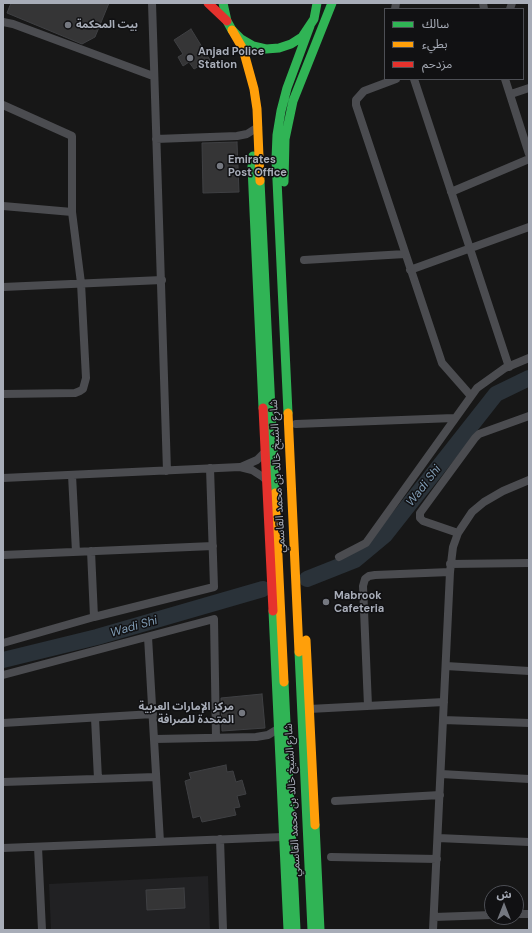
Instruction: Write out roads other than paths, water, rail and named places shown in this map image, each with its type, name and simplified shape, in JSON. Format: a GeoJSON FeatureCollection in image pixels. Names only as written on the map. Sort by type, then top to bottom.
{"type":"FeatureCollection","features":[{"type":"Feature","properties":{"kind":"main road"},"geometry":{"type":"LineString","coordinates":[[208,3],[227,21]]}},
{"type":"Feature","properties":{"kind":"main road"},"geometry":{"type":"LineString","coordinates":[[223,3],[227,21]]}},
{"type":"Feature","properties":{"kind":"main road","name":"شارع الشيخ خالد بن محمد القاسمي"},"geometry":{"type":"LineString","coordinates":[[312,930],[313,880],[296,604],[294,560],[294,474],[282,216],[276,159],[278,135],[286,112],[287,88],[314,19],[317,3]]}},
{"type":"Feature","properties":{"kind":"main road"},"geometry":{"type":"LineString","coordinates":[[286,112],[293,101],[332,3]]}},
{"type":"Feature","properties":{"kind":"main road","name":"شارع الشيخ خالد بن محمد القاسمي"},"geometry":{"type":"LineString","coordinates":[[227,21],[243,50],[250,69],[254,89],[258,127],[263,332],[273,541],[278,560],[288,857],[292,868],[296,930]]}},
{"type":"Feature","properties":{"kind":"main road"},"geometry":{"type":"LineString","coordinates":[[232,30],[241,40],[253,46],[266,49],[279,48],[291,44],[302,36],[310,26]]}},
{"type":"Feature","properties":{"kind":"main road"},"geometry":{"type":"LineString","coordinates":[[282,216],[296,424],[294,474],[309,709],[313,880],[320,930]]}},
{"type":"Feature","properties":{"kind":"main road"},"geometry":{"type":"LineString","coordinates":[[263,332],[265,452],[273,541],[278,729],[284,837],[288,857],[288,930]]}},
{"type":"Feature","properties":{"kind":"main road"},"geometry":{"type":"LineString","coordinates":[[292,868],[296,873],[300,885],[302,930]]}},
{"type":"Feature","properties":{"kind":"street"},"geometry":{"type":"LineString","coordinates":[[152,3],[153,76],[162,280],[167,470]]}},
{"type":"Feature","properties":{"kind":"street"},"geometry":{"type":"LineString","coordinates":[[3,22],[13,24],[153,76]]}},
{"type":"Feature","properties":{"kind":"street"},"geometry":{"type":"LineString","coordinates":[[393,80],[364,91],[356,100],[356,105],[442,363],[471,396]]}},
{"type":"Feature","properties":{"kind":"street"},"geometry":{"type":"LineString","coordinates":[[414,80],[509,367]]}},
{"type":"Feature","properties":{"kind":"street"},"geometry":{"type":"LineString","coordinates":[[505,80],[529,154]]}},
{"type":"Feature","properties":{"kind":"street"},"geometry":{"type":"LineString","coordinates":[[511,94],[529,88]]}},
{"type":"Feature","properties":{"kind":"street"},"geometry":{"type":"LineString","coordinates":[[3,105],[72,136],[72,212],[81,283],[86,378],[83,389],[75,392],[3,394]]}},
{"type":"Feature","properties":{"kind":"street"},"geometry":{"type":"LineString","coordinates":[[156,139],[237,136],[247,134],[258,127]]}},
{"type":"Feature","properties":{"kind":"street"},"geometry":{"type":"LineString","coordinates":[[451,192],[529,159]]}},
{"type":"Feature","properties":{"kind":"street"},"geometry":{"type":"LineString","coordinates":[[3,206],[72,212]]}},
{"type":"Feature","properties":{"kind":"street"},"geometry":{"type":"LineString","coordinates":[[410,270],[529,227]]}},
{"type":"Feature","properties":{"kind":"street"},"geometry":{"type":"LineString","coordinates":[[304,260],[405,254]]}},
{"type":"Feature","properties":{"kind":"street"},"geometry":{"type":"LineString","coordinates":[[3,287],[162,280]]}},
{"type":"Feature","properties":{"kind":"street"},"geometry":{"type":"LineString","coordinates":[[339,557],[366,543],[454,418],[477,388],[509,367],[529,358]]}},
{"type":"Feature","properties":{"kind":"street"},"geometry":{"type":"LineString","coordinates":[[458,533],[423,521],[420,518],[420,513],[479,434],[529,416]]}},
{"type":"Feature","properties":{"kind":"street"},"geometry":{"type":"LineString","coordinates":[[296,424],[454,418]]}},
{"type":"Feature","properties":{"kind":"street"},"geometry":{"type":"LineString","coordinates":[[240,467],[257,460],[265,452]]}},
{"type":"Feature","properties":{"kind":"street"},"geometry":{"type":"LineString","coordinates":[[3,478],[240,467],[252,470],[267,481]]}},
{"type":"Feature","properties":{"kind":"street"},"geometry":{"type":"LineString","coordinates":[[3,642],[214,587],[210,468]]}},
{"type":"Feature","properties":{"kind":"street"},"geometry":{"type":"LineString","coordinates":[[72,475],[76,552]]}},
{"type":"Feature","properties":{"kind":"street"},"geometry":{"type":"LineString","coordinates":[[434,930],[450,568],[453,547],[458,533],[472,512],[484,502],[529,480]]}},
{"type":"Feature","properties":{"kind":"street"},"geometry":{"type":"LineString","coordinates":[[3,555],[213,546]]}},
{"type":"Feature","properties":{"kind":"street"},"geometry":{"type":"LineString","coordinates":[[91,551],[94,618]]}},
{"type":"Feature","properties":{"kind":"street"},"geometry":{"type":"LineString","coordinates":[[368,706],[363,586],[365,579],[369,576],[375,575],[529,563]]}},
{"type":"Feature","properties":{"kind":"street"},"geometry":{"type":"LineString","coordinates":[[3,675],[214,619],[216,738]]}},
{"type":"Feature","properties":{"kind":"street"},"geometry":{"type":"LineString","coordinates":[[148,637],[160,842]]}},
{"type":"Feature","properties":{"kind":"street"},"geometry":{"type":"LineString","coordinates":[[446,666],[529,671]]}},
{"type":"Feature","properties":{"kind":"street"},"geometry":{"type":"LineString","coordinates":[[309,709],[444,702]]}},
{"type":"Feature","properties":{"kind":"street"},"geometry":{"type":"LineString","coordinates":[[3,723],[153,714]]}},
{"type":"Feature","properties":{"kind":"street"},"geometry":{"type":"LineString","coordinates":[[95,718],[98,779]]}},
{"type":"Feature","properties":{"kind":"street"},"geometry":{"type":"LineString","coordinates":[[443,720],[529,723]]}},
{"type":"Feature","properties":{"kind":"street"},"geometry":{"type":"LineString","coordinates":[[154,739],[262,737],[278,729]]}},
{"type":"Feature","properties":{"kind":"street"},"geometry":{"type":"LineString","coordinates":[[441,774],[529,779]]}},
{"type":"Feature","properties":{"kind":"street"},"geometry":{"type":"LineString","coordinates":[[3,782],[156,777]]}},
{"type":"Feature","properties":{"kind":"street"},"geometry":{"type":"LineString","coordinates":[[335,801],[440,796]]}},
{"type":"Feature","properties":{"kind":"street"},"geometry":{"type":"LineString","coordinates":[[3,848],[284,837]]}},
{"type":"Feature","properties":{"kind":"street"},"geometry":{"type":"LineString","coordinates":[[438,838],[529,842]]}},
{"type":"Feature","properties":{"kind":"street"},"geometry":{"type":"LineString","coordinates":[[220,839],[223,930]]}},
{"type":"Feature","properties":{"kind":"street"},"geometry":{"type":"LineString","coordinates":[[38,847],[42,930]]}},
{"type":"Feature","properties":{"kind":"street"},"geometry":{"type":"LineString","coordinates":[[331,858],[437,859]]}},
{"type":"Feature","properties":{"kind":"street"},"geometry":{"type":"LineString","coordinates":[[434,917],[484,915]]}},
{"type":"Feature","properties":{"kind":"waterway","name":"Wadi Shi"},"geometry":{"type":"LineString","coordinates":[[307,579],[355,560],[385,535],[496,394],[529,378]]}},
{"type":"Feature","properties":{"kind":"waterway","name":"Wadi Shi"},"geometry":{"type":"LineString","coordinates":[[3,660],[97,637],[263,589]]}},
{"type":"Feature","properties":{"kind":"place","name":"بيت المحكمة"},"geometry":{"type":"Point","coordinates":[68,25]}},
{"type":"Feature","properties":{"kind":"place","name":"Anjad Police Station"},"geometry":{"type":"Point","coordinates":[190,58]}},
{"type":"Feature","properties":{"kind":"place","name":"Emirates Post Office"},"geometry":{"type":"Point","coordinates":[220,166]}},
{"type":"Feature","properties":{"kind":"place","name":"Mabrook Cafeteria"},"geometry":{"type":"Point","coordinates":[326,602]}},
{"type":"Feature","properties":{"kind":"place","name":"مركز الإمارات العربية المتحدة للصرافة"},"geometry":{"type":"Point","coordinates":[242,713]}}]}
